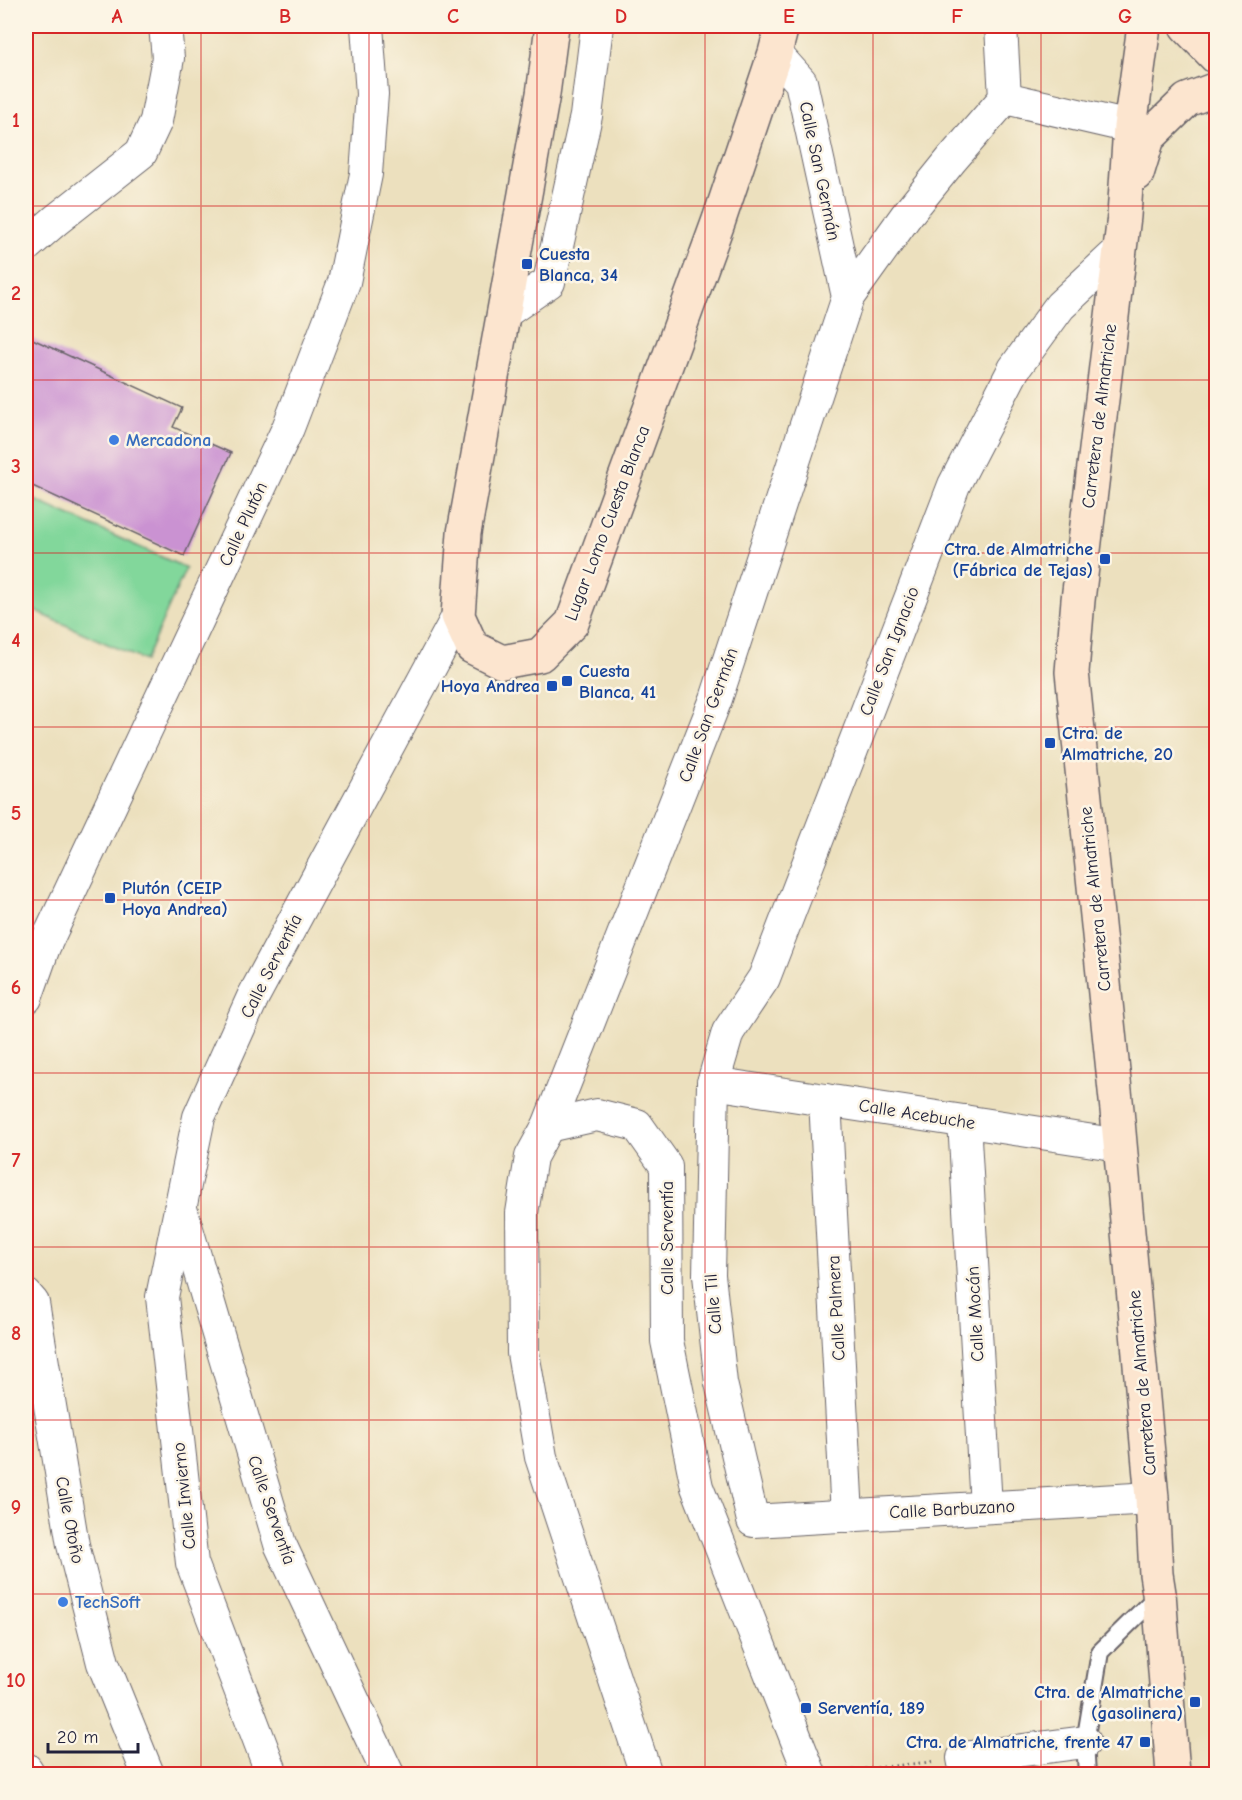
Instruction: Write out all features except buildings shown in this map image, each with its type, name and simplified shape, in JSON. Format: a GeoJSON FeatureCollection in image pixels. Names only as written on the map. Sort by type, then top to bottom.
{"type":"FeatureCollection","features":[{"type":"Feature","properties":{"kind":"main road","name":"Lugar Lomo Cuesta Blanca"},"geometry":{"type":"LineString","coordinates":[[552,26],[543,94],[464,533],[458,616],[472,647],[502,662],[540,656],[572,622],[719,220],[778,39]]}},
{"type":"Feature","properties":{"kind":"main road","name":"Carretera de Almatriche"},"geometry":{"type":"LineString","coordinates":[[1144,26],[1130,128],[1124,216],[1078,600],[1072,672],[1120,1145],[1152,1497],[1156,1574],[1173,1774]]}},
{"type":"Feature","properties":{"kind":"main road"},"geometry":{"type":"LineString","coordinates":[[1186,26],[1216,57]]}},
{"type":"Feature","properties":{"kind":"main road"},"geometry":{"type":"LineString","coordinates":[[1124,216],[1148,138],[1187,100],[1216,89]]}},
{"type":"Feature","properties":{"kind":"street"},"geometry":{"type":"LineString","coordinates":[[26,246],[56,219],[141,153],[156,121],[168,58],[165,26]]}},
{"type":"Feature","properties":{"kind":"street","name":"Calle Plutón"},"geometry":{"type":"LineString","coordinates":[[26,998],[44,947],[288,428],[344,282],[366,174],[372,94],[367,26]]}},
{"type":"Feature","properties":{"kind":"street"},"geometry":{"type":"LineString","coordinates":[[504,313],[549,282],[586,116],[597,26]]}},
{"type":"Feature","properties":{"kind":"street"},"geometry":{"type":"LineString","coordinates":[[1001,26],[1005,99],[1130,128]]}},
{"type":"Feature","properties":{"kind":"street","name":"Calle San Germán"},"geometry":{"type":"LineString","coordinates":[[778,39],[801,82],[848,297]]}},
{"type":"Feature","properties":{"kind":"street","name":"Calle San Germán"},"geometry":{"type":"LineString","coordinates":[[548,1126],[716,699],[848,297],[906,216],[1005,99]]}},
{"type":"Feature","properties":{"kind":"street"},"geometry":{"type":"LineString","coordinates":[[26,232],[56,219]]}},
{"type":"Feature","properties":{"kind":"street","name":"Calle San Ignacio"},"geometry":{"type":"LineString","coordinates":[[713,1083],[728,1032],[764,978],[954,485],[1014,369],[1060,306],[1119,251]]}},
{"type":"Feature","properties":{"kind":"street","name":"Calle Serventía"},"geometry":{"type":"LineString","coordinates":[[388,1774],[280,1544],[180,1205],[199,1117],[253,997],[458,616]]}},
{"type":"Feature","properties":{"kind":"street","name":"Calle Acebuche"},"geometry":{"type":"LineString","coordinates":[[713,1083],[1120,1145]]}},
{"type":"Feature","properties":{"kind":"street","name":"Calle Til"},"geometry":{"type":"LineString","coordinates":[[713,1083],[709,1275],[721,1383],[753,1521]]}},
{"type":"Feature","properties":{"kind":"street","name":"Calle Palmera"},"geometry":{"type":"LineString","coordinates":[[825,1100],[847,1516]]}},
{"type":"Feature","properties":{"kind":"street","name":"Calle Serventía"},"geometry":{"type":"LineString","coordinates":[[548,1126],[597,1115],[637,1125],[666,1166],[667,1341],[697,1487],[825,1773]]}},
{"type":"Feature","properties":{"kind":"street","name":"Calle Mocán"},"geometry":{"type":"LineString","coordinates":[[964,1121],[986,1507]]}},
{"type":"Feature","properties":{"kind":"street"},"geometry":{"type":"LineString","coordinates":[[548,1126],[531,1157],[522,1213],[523,1353],[541,1457],[646,1774]]}},
{"type":"Feature","properties":{"kind":"street","name":"Calle Invierno"},"geometry":{"type":"LineString","coordinates":[[180,1205],[162,1297],[192,1563],[272,1774]]}},
{"type":"Feature","properties":{"kind":"street","name":"Calle Otoño"},"geometry":{"type":"LineString","coordinates":[[26,1295],[33,1303],[78,1566],[103,1663],[148,1774]]}},
{"type":"Feature","properties":{"kind":"street","name":"Calle Barbuzano"},"geometry":{"type":"LineString","coordinates":[[753,1521],[1152,1497]]}},
{"type":"Feature","properties":{"kind":"street"},"geometry":{"type":"LineString","coordinates":[[964,1766],[1085,1742]]}},
{"type":"Feature","properties":{"kind":"street"},"geometry":{"type":"LineString","coordinates":[[26,1768],[29,1774]]}},
{"type":"Feature","properties":{"kind":"lane"},"geometry":{"type":"LineString","coordinates":[[1087,1774],[1085,1742],[1100,1652],[1159,1593]]}},
{"type":"Feature","properties":{"kind":"path"},"geometry":{"type":"LineString","coordinates":[[825,1773],[964,1766]]}},
{"type":"Feature","properties":{"kind":"green space"},"geometry":{"type":"Polygon","coordinates":[[[26,496],[186,568],[145,661],[26,607],[26,496]]]}},
{"type":"Feature","properties":{"kind":"place","name":"Cuesta Blanca, 34"},"geometry":{"type":"Point","coordinates":[527,264]}},
{"type":"Feature","properties":{"kind":"place","name":"Mercadona"},"geometry":{"type":"Point","coordinates":[114,440]}},
{"type":"Feature","properties":{"kind":"place","name":"Ctra. de Almatriche (Fábrica de Tejas)"},"geometry":{"type":"Point","coordinates":[1105,559]}},
{"type":"Feature","properties":{"kind":"place","name":"Cuesta Blanca, 41"},"geometry":{"type":"Point","coordinates":[567,681]}},
{"type":"Feature","properties":{"kind":"place","name":"Hoya Andrea"},"geometry":{"type":"Point","coordinates":[552,686]}},
{"type":"Feature","properties":{"kind":"place","name":"Ctra. de Almatriche, 20"},"geometry":{"type":"Point","coordinates":[1050,743]}},
{"type":"Feature","properties":{"kind":"place","name":"Plutón (CEIP Hoya Andrea)"},"geometry":{"type":"Point","coordinates":[110,898]}},
{"type":"Feature","properties":{"kind":"place","name":"TechSoft"},"geometry":{"type":"Point","coordinates":[63,1602]}},
{"type":"Feature","properties":{"kind":"place","name":"Ctra. de Almatriche (gasolinera)"},"geometry":{"type":"Point","coordinates":[1195,1702]}},
{"type":"Feature","properties":{"kind":"place","name":"Serventía, 189"},"geometry":{"type":"Point","coordinates":[806,1708]}},
{"type":"Feature","properties":{"kind":"place","name":"Ctra. de Almatriche, frente 47"},"geometry":{"type":"Point","coordinates":[1145,1742]}}]}
